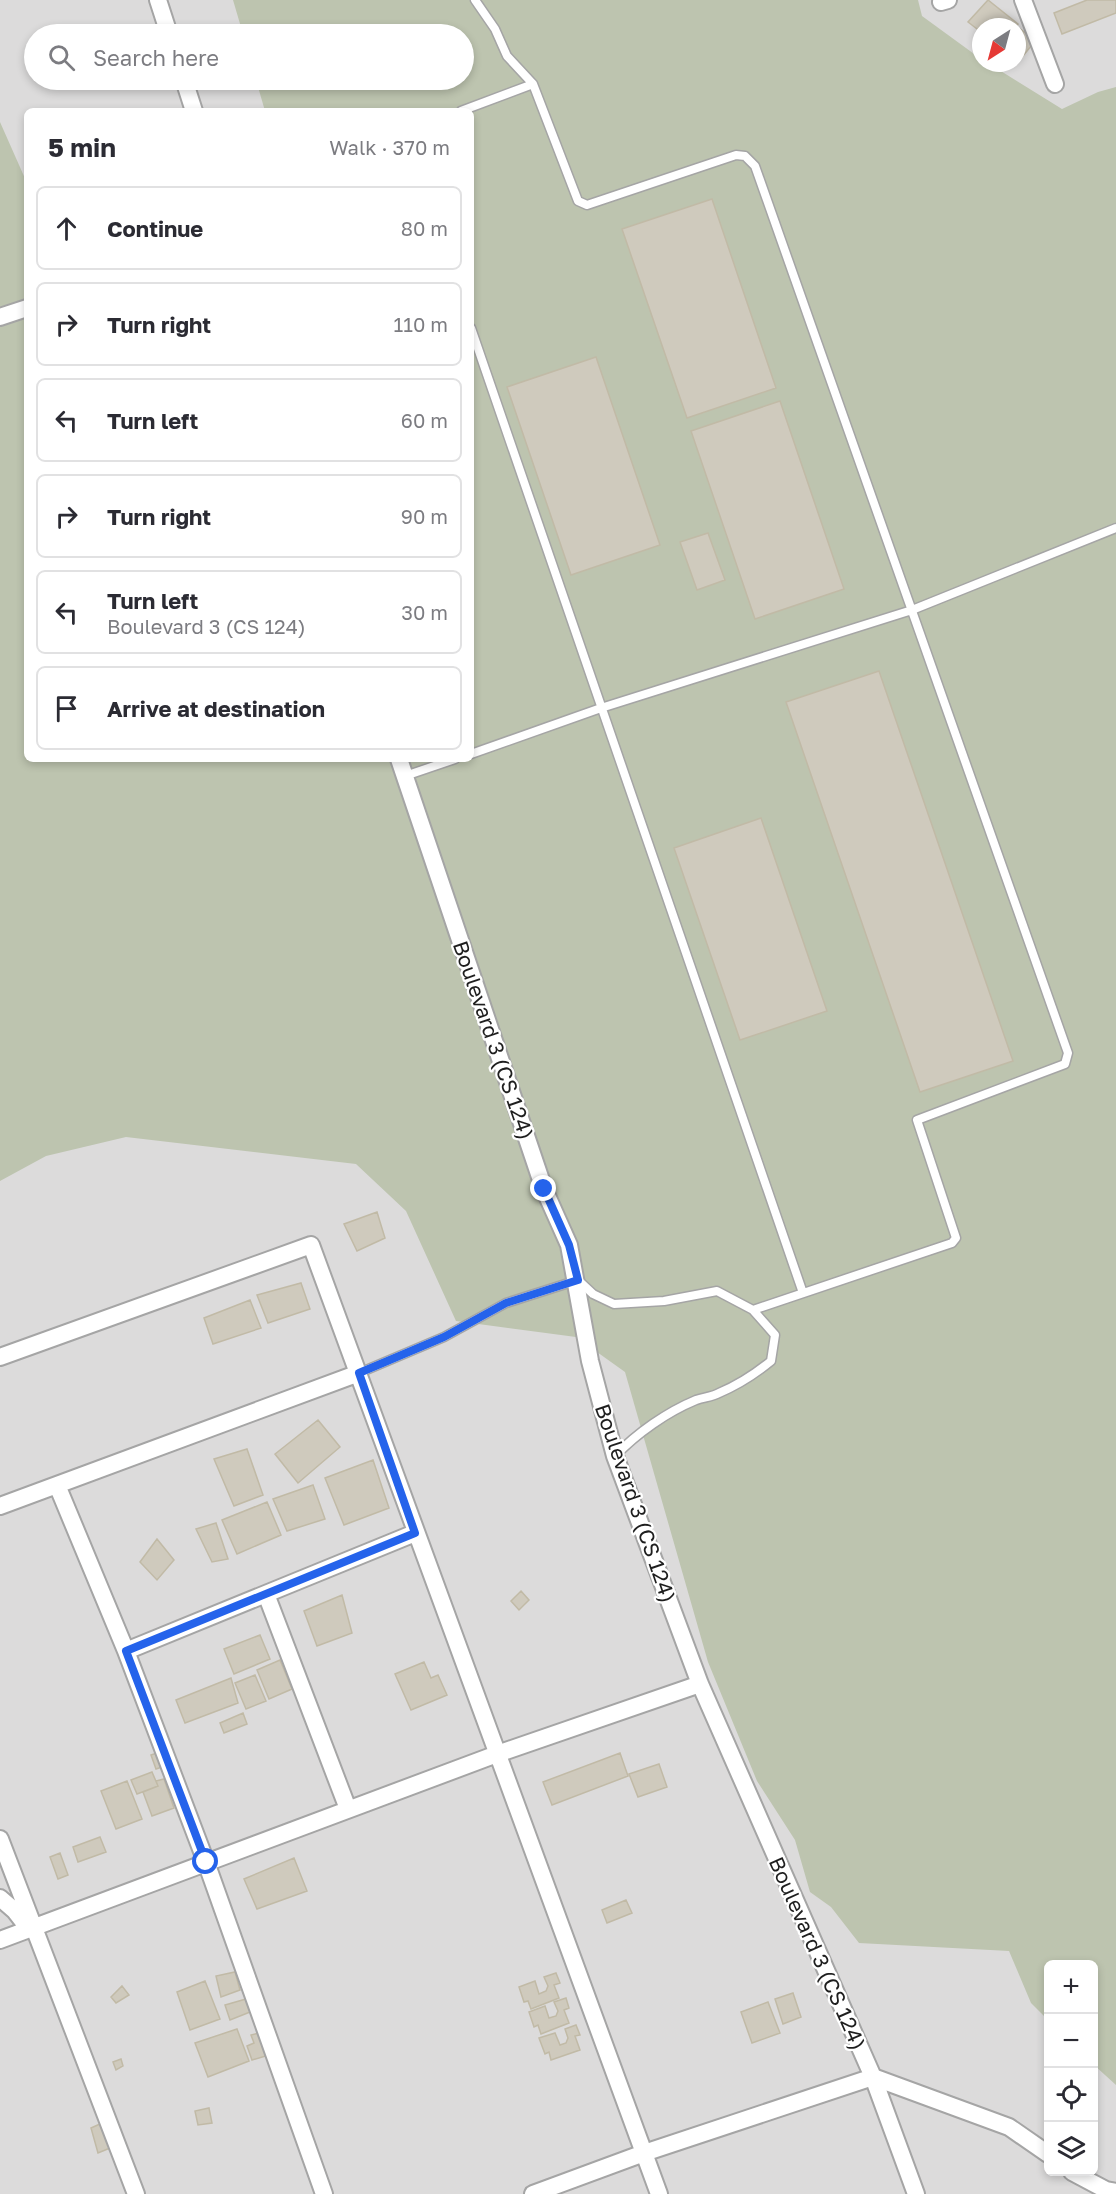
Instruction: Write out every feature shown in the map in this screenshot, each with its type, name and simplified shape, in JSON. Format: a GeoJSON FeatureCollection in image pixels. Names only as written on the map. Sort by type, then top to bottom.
{"type":"FeatureCollection","features":[{"type":"Feature","properties":{"kind":"street"},"geometry":{"type":"LineString","coordinates":[[158,0],[166,24]]}},
{"type":"Feature","properties":{"kind":"street"},"geometry":{"type":"LineString","coordinates":[[1023,0],[1055,84]]}},
{"type":"Feature","properties":{"kind":"street"},"geometry":{"type":"LineString","coordinates":[[187,90],[193,108]]}},
{"type":"Feature","properties":{"kind":"street"},"geometry":{"type":"LineString","coordinates":[[0,317],[24,309]]}},
{"type":"Feature","properties":{"kind":"street","name":"Boulevard 3 (CS 124)"},"geometry":{"type":"LineString","coordinates":[[400,762],[544,1189],[569,1245],[578,1280],[590,1361],[615,1456],[700,1684],[873,2077],[916,2194]]}},
{"type":"Feature","properties":{"kind":"street"},"geometry":{"type":"LineString","coordinates":[[0,1357],[311,1245],[659,2194]]}},
{"type":"Feature","properties":{"kind":"street"},"geometry":{"type":"LineString","coordinates":[[0,1506],[359,1373]]}},
{"type":"Feature","properties":{"kind":"street"},"geometry":{"type":"LineString","coordinates":[[57,1485],[126,1651],[206,1862],[324,2194]]}},
{"type":"Feature","properties":{"kind":"street"},"geometry":{"type":"LineString","coordinates":[[126,1651],[415,1533]]}},
{"type":"Feature","properties":{"kind":"street"},"geometry":{"type":"LineString","coordinates":[[266,1594],[348,1809]]}},
{"type":"Feature","properties":{"kind":"street"},"geometry":{"type":"LineString","coordinates":[[0,1940],[497,1754],[700,1684]]}},
{"type":"Feature","properties":{"kind":"street"},"geometry":{"type":"LineString","coordinates":[[0,1839],[32,1928],[136,2194]]}},
{"type":"Feature","properties":{"kind":"street"},"geometry":{"type":"LineString","coordinates":[[0,1898],[32,1928]]}},
{"type":"Feature","properties":{"kind":"street"},"geometry":{"type":"LineString","coordinates":[[533,2194],[644,2153],[873,2077],[1009,2127],[1044,2151]]}},
{"type":"Feature","properties":{"kind":"street"},"geometry":{"type":"LineString","coordinates":[[1080,2176],[1107,2190],[1116,2192]]}},
{"type":"Feature","properties":{"kind":"lane"},"geometry":{"type":"LineString","coordinates":[[475,0],[495,29],[507,56],[533,84],[581,204],[587,205],[736,155],[750,160],[764,188],[1068,1058],[1065,1064],[917,1120],[956,1238],[952,1243],[753,1310]]}},
{"type":"Feature","properties":{"kind":"lane"},"geometry":{"type":"LineString","coordinates":[[468,108],[533,84]]}},
{"type":"Feature","properties":{"kind":"lane"},"geometry":{"type":"LineString","coordinates":[[474,337],[803,1293]]}},
{"type":"Feature","properties":{"kind":"lane"},"geometry":{"type":"LineString","coordinates":[[474,753],[601,708],[912,610],[1116,528]]}},
{"type":"Feature","properties":{"kind":"lane"},"geometry":{"type":"LineString","coordinates":[[405,777],[447,762]]}},
{"type":"Feature","properties":{"kind":"lane"},"geometry":{"type":"LineString","coordinates":[[359,1373],[444,1337],[506,1303],[578,1280],[593,1294],[614,1304],[664,1301],[717,1291],[753,1310],[775,1335],[771,1361],[748,1379],[717,1394],[696,1400],[661,1420],[630,1440],[615,1456]]}},
{"type":"Feature","properties":{"kind":"shaded area"},"geometry":{"type":"Polygon","coordinates":[[[0,0],[1116,0],[1116,2194],[0,2194],[0,0]]]}},
{"type":"Feature","properties":{"kind":"shaded area"},"geometry":{"type":"Polygon","coordinates":[[[233,0],[918,0],[922,16],[972,52],[972,72],[1002,72],[1062,109],[1098,92],[1116,87],[1116,2085],[1098,2069],[1098,1960],[1044,1960],[1044,2016],[1031,2003],[1009,1951],[859,1943],[831,1907],[810,1892],[795,1840],[757,1781],[708,1662],[625,1372],[576,1337],[456,1321],[406,1211],[356,1164],[126,1137],[46,1156],[0,1181],[0,122],[24,176],[24,762],[474,762],[474,108],[264,108],[259,90],[474,90],[474,24],[240,24],[233,0]]]}},
{"type":"Feature","properties":{"kind":"building"},"geometry":{"type":"Polygon","coordinates":[[[988,0],[1010,18],[972,18],[972,25],[968,22],[988,0]]]}},
{"type":"Feature","properties":{"kind":"building"},"geometry":{"type":"Polygon","coordinates":[[[1087,0],[1116,0],[1116,13],[1062,34],[1054,13],[1087,0]]]}},
{"type":"Feature","properties":{"kind":"building"},"geometry":{"type":"Polygon","coordinates":[[[1026,33],[1027,34],[1032,45],[1026,52],[1026,33]]]}},
{"type":"Feature","properties":{"kind":"building"},"geometry":{"type":"Polygon","coordinates":[[[712,199],[776,388],[687,418],[622,229],[712,199]]]}},
{"type":"Feature","properties":{"kind":"building"},"geometry":{"type":"Polygon","coordinates":[[[596,357],[660,545],[571,575],[507,387],[596,357]]]}},
{"type":"Feature","properties":{"kind":"building"},"geometry":{"type":"Polygon","coordinates":[[[780,401],[844,589],[755,619],[691,431],[780,401]]]}},
{"type":"Feature","properties":{"kind":"building"},"geometry":{"type":"Polygon","coordinates":[[[708,533],[725,580],[697,590],[680,542],[708,533]]]}},
{"type":"Feature","properties":{"kind":"building"},"geometry":{"type":"Polygon","coordinates":[[[879,671],[1013,1061],[920,1092],[786,702],[879,671]]]}},
{"type":"Feature","properties":{"kind":"building"},"geometry":{"type":"Polygon","coordinates":[[[761,818],[827,1011],[740,1040],[674,848],[761,818]]]}},
{"type":"Feature","properties":{"kind":"building"},"geometry":{"type":"Polygon","coordinates":[[[377,1212],[385,1238],[357,1251],[344,1224],[377,1212]]]}},
{"type":"Feature","properties":{"kind":"building"},"geometry":{"type":"Polygon","coordinates":[[[301,1283],[310,1309],[268,1323],[257,1295],[301,1283]]]}},
{"type":"Feature","properties":{"kind":"building"},"geometry":{"type":"Polygon","coordinates":[[[250,1300],[261,1328],[213,1344],[204,1318],[250,1300]]]}},
{"type":"Feature","properties":{"kind":"building"},"geometry":{"type":"Polygon","coordinates":[[[318,1420],[340,1447],[298,1483],[275,1454],[318,1420]]]}},
{"type":"Feature","properties":{"kind":"building"},"geometry":{"type":"Polygon","coordinates":[[[247,1449],[263,1495],[234,1506],[214,1459],[247,1449]]]}},
{"type":"Feature","properties":{"kind":"building"},"geometry":{"type":"Polygon","coordinates":[[[373,1460],[389,1508],[344,1525],[325,1478],[373,1460]]]}},
{"type":"Feature","properties":{"kind":"building"},"geometry":{"type":"Polygon","coordinates":[[[313,1485],[325,1519],[287,1531],[273,1499],[313,1485]]]}},
{"type":"Feature","properties":{"kind":"building"},"geometry":{"type":"Polygon","coordinates":[[[267,1502],[281,1535],[237,1554],[222,1520],[267,1502]]]}},
{"type":"Feature","properties":{"kind":"building"},"geometry":{"type":"Polygon","coordinates":[[[216,1523],[228,1559],[212,1562],[196,1529],[216,1523]]]}},
{"type":"Feature","properties":{"kind":"building"},"geometry":{"type":"Polygon","coordinates":[[[157,1539],[174,1560],[157,1580],[140,1562],[157,1539]]]}},
{"type":"Feature","properties":{"kind":"building"},"geometry":{"type":"Polygon","coordinates":[[[521,1591],[529,1600],[519,1610],[511,1601],[521,1591]]]}},
{"type":"Feature","properties":{"kind":"building"},"geometry":{"type":"Polygon","coordinates":[[[342,1595],[352,1633],[317,1646],[304,1611],[342,1595]]]}},
{"type":"Feature","properties":{"kind":"building"},"geometry":{"type":"Polygon","coordinates":[[[260,1635],[270,1659],[234,1674],[224,1649],[260,1635]]]}},
{"type":"Feature","properties":{"kind":"building"},"geometry":{"type":"Polygon","coordinates":[[[280,1660],[292,1689],[269,1699],[257,1670],[280,1660]]]}},
{"type":"Feature","properties":{"kind":"building"},"geometry":{"type":"Polygon","coordinates":[[[424,1662],[431,1678],[438,1675],[447,1695],[411,1710],[395,1674],[424,1662]]]}},
{"type":"Feature","properties":{"kind":"building"},"geometry":{"type":"Polygon","coordinates":[[[255,1675],[266,1701],[246,1709],[235,1683],[255,1675]]]}},
{"type":"Feature","properties":{"kind":"building"},"geometry":{"type":"Polygon","coordinates":[[[231,1678],[238,1703],[185,1723],[176,1700],[231,1678]]]}},
{"type":"Feature","properties":{"kind":"building"},"geometry":{"type":"Polygon","coordinates":[[[243,1713],[247,1724],[224,1733],[220,1723],[243,1713]]]}},
{"type":"Feature","properties":{"kind":"building"},"geometry":{"type":"Polygon","coordinates":[[[160,1752],[165,1766],[156,1769],[151,1755],[160,1752]]]}},
{"type":"Feature","properties":{"kind":"building"},"geometry":{"type":"Polygon","coordinates":[[[620,1753],[628,1776],[552,1805],[543,1782],[620,1753]]]}},
{"type":"Feature","properties":{"kind":"building"},"geometry":{"type":"Polygon","coordinates":[[[659,1764],[667,1787],[638,1797],[629,1774],[659,1764]]]}},
{"type":"Feature","properties":{"kind":"building"},"geometry":{"type":"Polygon","coordinates":[[[152,1772],[158,1786],[137,1794],[131,1780],[152,1772]]]}},
{"type":"Feature","properties":{"kind":"building"},"geometry":{"type":"Polygon","coordinates":[[[164,1779],[174,1808],[152,1816],[143,1792],[158,1786],[156,1781],[164,1779]]]}},
{"type":"Feature","properties":{"kind":"building"},"geometry":{"type":"Polygon","coordinates":[[[127,1781],[142,1819],[116,1829],[101,1791],[127,1781]]]}},
{"type":"Feature","properties":{"kind":"building"},"geometry":{"type":"Polygon","coordinates":[[[100,1837],[106,1852],[78,1862],[73,1847],[100,1837]]]}},
{"type":"Feature","properties":{"kind":"building"},"geometry":{"type":"Polygon","coordinates":[[[60,1853],[68,1875],[58,1879],[50,1857],[60,1853]]]}},
{"type":"Feature","properties":{"kind":"building"},"geometry":{"type":"Polygon","coordinates":[[[294,1858],[307,1891],[257,1909],[244,1879],[294,1858]]]}},
{"type":"Feature","properties":{"kind":"building"},"geometry":{"type":"Polygon","coordinates":[[[626,1900],[632,1913],[607,1923],[602,1910],[626,1900]]]}},
{"type":"Feature","properties":{"kind":"building"},"geometry":{"type":"Polygon","coordinates":[[[235,1972],[240,1990],[221,1997],[216,1976],[235,1972]]]}},
{"type":"Feature","properties":{"kind":"building"},"geometry":{"type":"Polygon","coordinates":[[[556,1973],[560,1983],[554,1985],[559,1998],[531,2009],[528,2001],[524,2002],[519,1987],[535,1981],[539,1994],[546,1991],[548,1986],[544,1977],[556,1973]]]}},
{"type":"Feature","properties":{"kind":"building"},"geometry":{"type":"Polygon","coordinates":[[[205,1981],[220,2019],[190,2030],[177,1992],[205,1981]]]}},
{"type":"Feature","properties":{"kind":"building"},"geometry":{"type":"Polygon","coordinates":[[[122,1986],[129,1995],[116,2003],[111,1997],[122,1986]]]}},
{"type":"Feature","properties":{"kind":"building"},"geometry":{"type":"Polygon","coordinates":[[[793,1993],[801,2017],[783,2024],[775,1999],[793,1993]]]}},
{"type":"Feature","properties":{"kind":"building"},"geometry":{"type":"Polygon","coordinates":[[[566,1998],[569,2008],[564,2010],[569,2023],[541,2034],[538,2025],[534,2027],[529,2012],[545,2006],[549,2018],[556,2016],[558,2011],[554,2002],[566,1998]]]}},
{"type":"Feature","properties":{"kind":"building"},"geometry":{"type":"Polygon","coordinates":[[[246,1999],[250,2012],[230,2020],[225,2005],[246,1999]]]}},
{"type":"Feature","properties":{"kind":"building"},"geometry":{"type":"Polygon","coordinates":[[[768,2002],[780,2033],[752,2043],[741,2012],[768,2002]]]}},
{"type":"Feature","properties":{"kind":"building"},"geometry":{"type":"Polygon","coordinates":[[[576,2025],[580,2035],[575,2036],[580,2050],[551,2060],[549,2052],[545,2054],[539,2038],[555,2033],[560,2045],[566,2043],[568,2038],[565,2029],[576,2025]]]}},
{"type":"Feature","properties":{"kind":"building"},"geometry":{"type":"Polygon","coordinates":[[[237,2029],[249,2061],[208,2077],[195,2043],[237,2029]]]}},
{"type":"Feature","properties":{"kind":"building"},"geometry":{"type":"Polygon","coordinates":[[[263,2032],[269,2055],[252,2060],[247,2046],[254,2043],[251,2035],[263,2032]]]}},
{"type":"Feature","properties":{"kind":"building"},"geometry":{"type":"Polygon","coordinates":[[[121,2059],[123,2066],[116,2070],[113,2062],[121,2059]]]}},
{"type":"Feature","properties":{"kind":"building"},"geometry":{"type":"Polygon","coordinates":[[[209,2108],[212,2123],[198,2125],[195,2111],[209,2108]]]}},
{"type":"Feature","properties":{"kind":"building"},"geometry":{"type":"Polygon","coordinates":[[[102,2123],[110,2148],[98,2153],[91,2128],[102,2123]]]}},
{"type":"Feature","properties":{"kind":"route"},"geometry":{"type":"LineString","coordinates":[[206,1862],[126,1651],[415,1533],[359,1373],[444,1337],[506,1303],[578,1280],[569,1245],[544,1189]]}}]}
